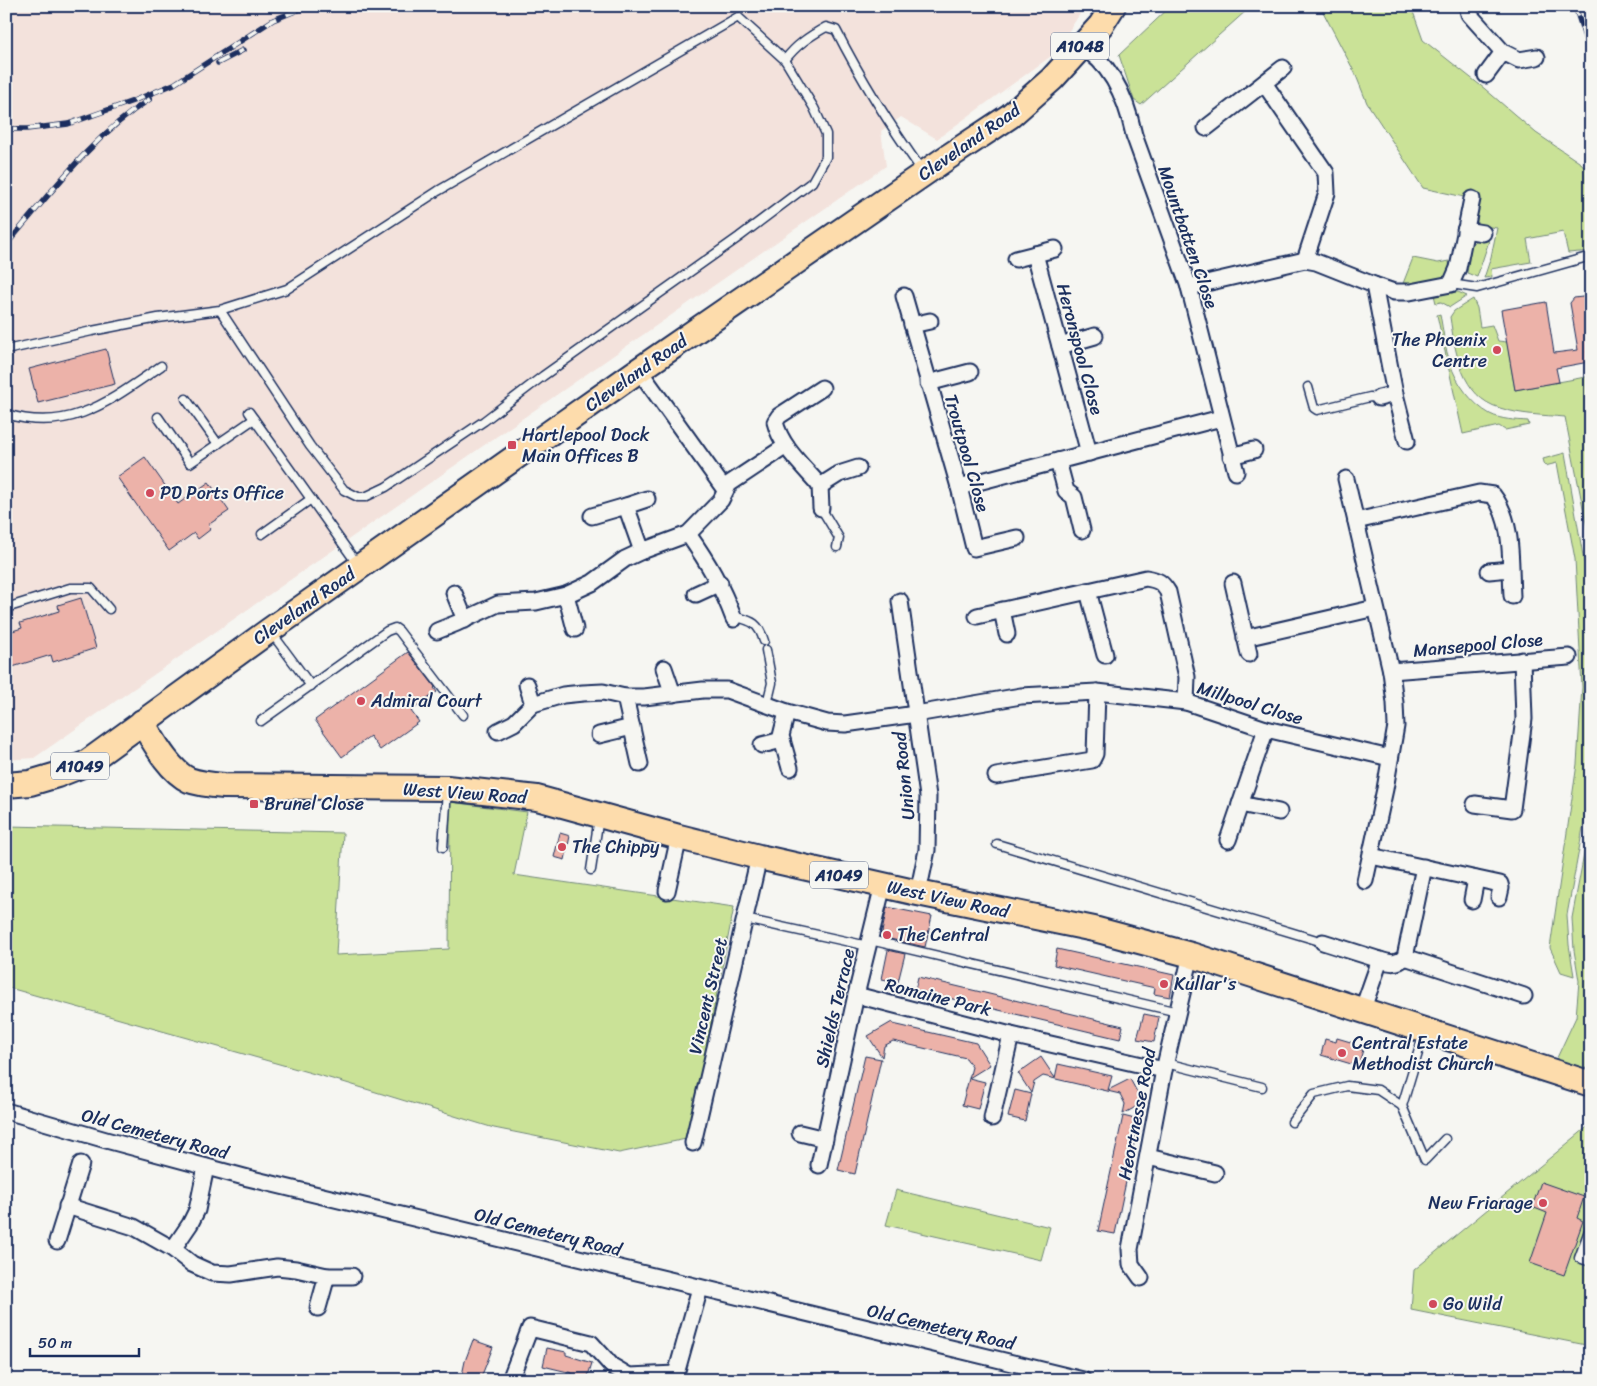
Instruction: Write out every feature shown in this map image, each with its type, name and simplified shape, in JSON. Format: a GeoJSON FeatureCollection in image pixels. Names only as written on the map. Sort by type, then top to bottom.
{"type":"FeatureCollection","features":[{"type":"Feature","properties":{"kind":"main road","name":"Cleveland Road"},"geometry":{"type":"LineString","coordinates":[[142,722],[639,370],[924,173],[1010,116],[1052,79],[1101,25],[1113,6]]}},
{"type":"Feature","properties":{"kind":"main road","name":"A1049"},"geometry":{"type":"LineString","coordinates":[[6,785],[30,783],[85,764],[142,722]]}},
{"type":"Feature","properties":{"kind":"main road","name":"West View Road"},"geometry":{"type":"LineString","coordinates":[[142,722],[158,748],[174,768],[188,779],[204,784],[224,786],[447,788],[537,798],[759,857],[918,893],[1094,929],[1191,955],[1591,1084]]}},
{"type":"Feature","properties":{"kind":"street"},"geometry":{"type":"LineString","coordinates":[[1467,6],[1469,14],[1503,52],[1519,60],[1537,57]]}},
{"type":"Feature","properties":{"kind":"street","name":"Mountbatten Close"},"geometry":{"type":"LineString","coordinates":[[1080,46],[1092,52],[1115,80],[1130,119],[1189,288],[1236,472]]}},
{"type":"Feature","properties":{"kind":"street"},"geometry":{"type":"LineString","coordinates":[[1486,75],[1503,52]]}},
{"type":"Feature","properties":{"kind":"street"},"geometry":{"type":"LineString","coordinates":[[1206,128],[1283,68]]}},
{"type":"Feature","properties":{"kind":"street"},"geometry":{"type":"LineString","coordinates":[[1264,83],[1326,173],[1327,193],[1305,260]]}},
{"type":"Feature","properties":{"kind":"street"},"geometry":{"type":"LineString","coordinates":[[1189,288],[1305,260],[1316,262],[1394,292],[1410,292],[1451,284],[1458,268],[1464,230],[1472,199]]}},
{"type":"Feature","properties":{"kind":"street"},"geometry":{"type":"LineString","coordinates":[[1464,230],[1483,233]]}},
{"type":"Feature","properties":{"kind":"street"},"geometry":{"type":"LineString","coordinates":[[1016,259],[1055,248]]}},
{"type":"Feature","properties":{"kind":"street","name":"Heronspool Close"},"geometry":{"type":"LineString","coordinates":[[1035,254],[1089,453]]}},
{"type":"Feature","properties":{"kind":"street"},"geometry":{"type":"LineString","coordinates":[[1374,285],[1395,394],[1407,441]]}},
{"type":"Feature","properties":{"kind":"street","name":"Troutpool Close"},"geometry":{"type":"LineString","coordinates":[[904,296],[959,486],[974,548],[1016,538]]}},
{"type":"Feature","properties":{"kind":"street"},"geometry":{"type":"LineString","coordinates":[[912,325],[930,320]]}},
{"type":"Feature","properties":{"kind":"street"},"geometry":{"type":"LineString","coordinates":[[1060,346],[1095,336]]}},
{"type":"Feature","properties":{"kind":"street"},"geometry":{"type":"LineString","coordinates":[[639,370],[725,490]]}},
{"type":"Feature","properties":{"kind":"street"},"geometry":{"type":"LineString","coordinates":[[928,383],[970,372]]}},
{"type":"Feature","properties":{"kind":"street"},"geometry":{"type":"LineString","coordinates":[[821,508],[820,486],[786,446],[777,430],[775,422],[780,416],[822,388]]}},
{"type":"Feature","properties":{"kind":"street"},"geometry":{"type":"LineString","coordinates":[[1378,398],[1395,394]]}},
{"type":"Feature","properties":{"kind":"street"},"geometry":{"type":"LineString","coordinates":[[959,486],[1221,418]]}},
{"type":"Feature","properties":{"kind":"street"},"geometry":{"type":"LineString","coordinates":[[437,631],[498,604],[536,602],[566,595],[592,582],[625,559],[688,534],[721,500],[729,484],[786,446]]}},
{"type":"Feature","properties":{"kind":"street"},"geometry":{"type":"LineString","coordinates":[[1231,456],[1254,450]]}},
{"type":"Feature","properties":{"kind":"street"},"geometry":{"type":"LineString","coordinates":[[1058,461],[1066,491],[1074,497],[1082,530]]}},
{"type":"Feature","properties":{"kind":"street"},"geometry":{"type":"LineString","coordinates":[[820,486],[839,474],[858,468]]}},
{"type":"Feature","properties":{"kind":"street"},"geometry":{"type":"LineString","coordinates":[[1346,479],[1391,671],[1395,703],[1396,726],[1385,789],[1365,880]]}},
{"type":"Feature","properties":{"kind":"street"},"geometry":{"type":"LineString","coordinates":[[1356,521],[1479,493],[1493,495],[1503,512],[1509,538],[1512,596]]}},
{"type":"Feature","properties":{"kind":"street"},"geometry":{"type":"LineString","coordinates":[[592,516],[646,499]]}},
{"type":"Feature","properties":{"kind":"street"},"geometry":{"type":"LineString","coordinates":[[626,506],[642,551]]}},
{"type":"Feature","properties":{"kind":"street"},"geometry":{"type":"LineString","coordinates":[[688,534],[720,583],[734,618]]}},
{"type":"Feature","properties":{"kind":"street"},"geometry":{"type":"LineString","coordinates":[[1489,572],[1510,570]]}},
{"type":"Feature","properties":{"kind":"street"},"geometry":{"type":"LineString","coordinates":[[977,616],[1146,578],[1157,580],[1163,584],[1168,592],[1187,677],[1186,702]]}},
{"type":"Feature","properties":{"kind":"street"},"geometry":{"type":"LineString","coordinates":[[696,594],[720,583]]}},
{"type":"Feature","properties":{"kind":"street"},"geometry":{"type":"LineString","coordinates":[[1233,583],[1249,654]]}},
{"type":"Feature","properties":{"kind":"street"},"geometry":{"type":"LineString","coordinates":[[1088,591],[1105,655]]}},
{"type":"Feature","properties":{"kind":"street"},"geometry":{"type":"LineString","coordinates":[[454,593],[465,620]]}},
{"type":"Feature","properties":{"kind":"street"},"geometry":{"type":"LineString","coordinates":[[566,595],[575,629]]}},
{"type":"Feature","properties":{"kind":"street","name":"Union Road"},"geometry":{"type":"LineString","coordinates":[[900,601],[928,796],[927,850],[918,893]]}},
{"type":"Feature","properties":{"kind":"street"},"geometry":{"type":"LineString","coordinates":[[1245,638],[1376,608]]}},
{"type":"Feature","properties":{"kind":"street"},"geometry":{"type":"LineString","coordinates":[[1002,610],[1007,634]]}},
{"type":"Feature","properties":{"kind":"street","name":"Mansepool Close"},"geometry":{"type":"LineString","coordinates":[[1391,671],[1568,657]]}},
{"type":"Feature","properties":{"kind":"street"},"geometry":{"type":"LineString","coordinates":[[1475,804],[1512,809],[1524,720],[1522,660]]}},
{"type":"Feature","properties":{"kind":"street"},"geometry":{"type":"LineString","coordinates":[[664,668],[672,694]]}},
{"type":"Feature","properties":{"kind":"street"},"geometry":{"type":"LineString","coordinates":[[527,684],[533,704]]}},
{"type":"Feature","properties":{"kind":"street"},"geometry":{"type":"LineString","coordinates":[[498,731],[514,723],[533,704],[563,695],[603,692],[625,697],[644,697],[703,690],[727,690],[787,712],[827,723],[845,724],[916,714]]}},
{"type":"Feature","properties":{"kind":"street"},"geometry":{"type":"LineString","coordinates":[[996,776],[1092,760],[1095,754],[1098,692]]}},
{"type":"Feature","properties":{"kind":"street","name":"Millpool Close"},"geometry":{"type":"LineString","coordinates":[[916,714],[1021,696],[1098,692],[1186,702],[1266,729],[1390,758]]}},
{"type":"Feature","properties":{"kind":"street"},"geometry":{"type":"LineString","coordinates":[[625,697],[640,764]]}},
{"type":"Feature","properties":{"kind":"street"},"geometry":{"type":"LineString","coordinates":[[787,712],[782,728],[782,740],[790,768]]}},
{"type":"Feature","properties":{"kind":"street"},"geometry":{"type":"LineString","coordinates":[[599,735],[632,727]]}},
{"type":"Feature","properties":{"kind":"street"},"geometry":{"type":"LineString","coordinates":[[1228,840],[1266,729]]}},
{"type":"Feature","properties":{"kind":"street"},"geometry":{"type":"LineString","coordinates":[[762,745],[782,740]]}},
{"type":"Feature","properties":{"kind":"street"},"geometry":{"type":"LineString","coordinates":[[1240,804],[1279,812]]}},
{"type":"Feature","properties":{"kind":"street"},"geometry":{"type":"LineString","coordinates":[[667,891],[679,837]]}},
{"type":"Feature","properties":{"kind":"street"},"geometry":{"type":"LineString","coordinates":[[1370,856],[1500,884],[1499,897]]}},
{"type":"Feature","properties":{"kind":"street","name":"Vincent Street"},"geometry":{"type":"LineString","coordinates":[[692,1143],[759,857]]}},
{"type":"Feature","properties":{"kind":"street"},"geometry":{"type":"LineString","coordinates":[[1323,942],[1394,964],[1401,962],[1406,957],[1424,867]]}},
{"type":"Feature","properties":{"kind":"street"},"geometry":{"type":"LineString","coordinates":[[1472,900],[1476,879]]}},
{"type":"Feature","properties":{"kind":"street","name":"Shields Terrace"},"geometry":{"type":"LineString","coordinates":[[819,1165],[856,995],[883,885]]}},
{"type":"Feature","properties":{"kind":"street","name":"Heortnesse Road"},"geometry":{"type":"LineString","coordinates":[[1141,1278],[1131,1264],[1130,1249],[1165,1067],[1191,955]]}},
{"type":"Feature","properties":{"kind":"street"},"geometry":{"type":"LineString","coordinates":[[1406,957],[1524,996]]}},
{"type":"Feature","properties":{"kind":"street"},"geometry":{"type":"LineString","coordinates":[[1362,1011],[1380,960]]}},
{"type":"Feature","properties":{"kind":"street","name":"Romaine Park"},"geometry":{"type":"LineString","coordinates":[[856,995],[1011,1035],[1165,1067]]}},
{"type":"Feature","properties":{"kind":"street"},"geometry":{"type":"LineString","coordinates":[[992,1118],[1011,1035]]}},
{"type":"Feature","properties":{"kind":"street","name":"Old Cemetery Road"},"geometry":{"type":"LineString","coordinates":[[6,1111],[206,1167],[340,1201],[1083,1380]]}},
{"type":"Feature","properties":{"kind":"street"},"geometry":{"type":"LineString","coordinates":[[800,1133],[825,1139]]}},
{"type":"Feature","properties":{"kind":"street"},"geometry":{"type":"LineString","coordinates":[[1148,1157],[1215,1173]]}},
{"type":"Feature","properties":{"kind":"street"},"geometry":{"type":"LineString","coordinates":[[56,1241],[81,1164]]}},
{"type":"Feature","properties":{"kind":"street"},"geometry":{"type":"LineString","coordinates":[[173,1249],[197,1210],[206,1167]]}},
{"type":"Feature","properties":{"kind":"street"},"geometry":{"type":"LineString","coordinates":[[67,1206],[134,1227],[173,1249],[192,1264],[221,1274],[287,1267],[327,1276],[352,1276]]}},
{"type":"Feature","properties":{"kind":"street"},"geometry":{"type":"LineString","coordinates":[[318,1308],[327,1276]]}},
{"type":"Feature","properties":{"kind":"street"},"geometry":{"type":"LineString","coordinates":[[510,1380],[530,1328],[591,1343],[612,1366],[628,1376],[677,1377],[700,1288]]}},
{"type":"Feature","properties":{"kind":"lane"},"geometry":{"type":"LineString","coordinates":[[6,350],[148,320],[220,310],[287,289],[438,191],[738,17],[785,60],[814,108],[826,134],[826,157],[812,182],[739,237],[551,370],[484,421],[386,487],[365,497],[358,497],[344,490],[310,446],[220,310]]}},
{"type":"Feature","properties":{"kind":"lane"},"geometry":{"type":"LineString","coordinates":[[785,60],[794,48],[816,32],[826,27],[836,30],[850,59],[924,173]]}},
{"type":"Feature","properties":{"kind":"lane"},"geometry":{"type":"LineString","coordinates":[[1451,284],[1477,288],[1591,256]]}},
{"type":"Feature","properties":{"kind":"lane"},"geometry":{"type":"LineString","coordinates":[[6,414],[20,418],[67,418],[98,406],[161,366]]}},
{"type":"Feature","properties":{"kind":"lane"},"geometry":{"type":"LineString","coordinates":[[1308,387],[1314,408],[1317,410],[1370,397],[1378,398]]}},
{"type":"Feature","properties":{"kind":"lane"},"geometry":{"type":"LineString","coordinates":[[186,399],[218,444]]}},
{"type":"Feature","properties":{"kind":"lane"},"geometry":{"type":"LineString","coordinates":[[249,412],[359,567]]}},
{"type":"Feature","properties":{"kind":"lane"},"geometry":{"type":"LineString","coordinates":[[158,417],[190,463],[254,419]]}},
{"type":"Feature","properties":{"kind":"lane"},"geometry":{"type":"LineString","coordinates":[[262,534],[311,499]]}},
{"type":"Feature","properties":{"kind":"lane"},"geometry":{"type":"LineString","coordinates":[[821,508],[839,538],[837,547]]}},
{"type":"Feature","properties":{"kind":"lane"},"geometry":{"type":"LineString","coordinates":[[6,608],[70,588],[90,588],[109,609]]}},
{"type":"Feature","properties":{"kind":"lane"},"geometry":{"type":"LineString","coordinates":[[734,618],[752,621],[761,629],[764,641]]}},
{"type":"Feature","properties":{"kind":"lane"},"geometry":{"type":"LineString","coordinates":[[261,721],[394,628],[463,715]]}},
{"type":"Feature","properties":{"kind":"lane"},"geometry":{"type":"LineString","coordinates":[[270,630],[311,686]]}},
{"type":"Feature","properties":{"kind":"lane"},"geometry":{"type":"LineString","coordinates":[[766,650],[772,683],[767,704]]}},
{"type":"Feature","properties":{"kind":"lane"},"geometry":{"type":"LineString","coordinates":[[444,847],[447,788]]}},
{"type":"Feature","properties":{"kind":"lane"},"geometry":{"type":"LineString","coordinates":[[591,870],[599,814]]}},
{"type":"Feature","properties":{"kind":"lane"},"geometry":{"type":"LineString","coordinates":[[996,844],[1323,942]]}},
{"type":"Feature","properties":{"kind":"lane"},"geometry":{"type":"LineString","coordinates":[[745,919],[869,943],[1178,1012]]}},
{"type":"Feature","properties":{"kind":"lane"},"geometry":{"type":"LineString","coordinates":[[1402,1106],[1425,1031]]}},
{"type":"Feature","properties":{"kind":"lane"},"geometry":{"type":"LineString","coordinates":[[1165,1067],[1262,1087]]}},
{"type":"Feature","properties":{"kind":"lane"},"geometry":{"type":"LineString","coordinates":[[1292,1122],[1314,1094],[1347,1086],[1378,1090],[1402,1106],[1425,1160],[1445,1139]]}},
{"type":"Feature","properties":{"kind":"lane"},"geometry":{"type":"LineString","coordinates":[[1591,1225],[1579,1258],[1591,1262]]}},
{"type":"Feature","properties":{"kind":"shaded area"},"geometry":{"type":"Polygon","coordinates":[[[6,6],[1085,6],[1054,54],[937,139],[901,117],[881,131],[886,166],[34,758],[6,760],[6,6]]]}},
{"type":"Feature","properties":{"kind":"green space"},"geometry":{"type":"Polygon","coordinates":[[[1171,6],[1258,6],[1247,10],[1141,105],[1134,100],[1119,55],[1171,6]]]}},
{"type":"Feature","properties":{"kind":"green space"},"geometry":{"type":"Polygon","coordinates":[[[1320,6],[1411,6],[1423,40],[1485,89],[1536,133],[1582,164],[1591,176],[1591,251],[1568,253],[1563,232],[1527,239],[1531,262],[1491,269],[1492,277],[1484,278],[1497,228],[1477,225],[1478,200],[1423,188],[1367,103],[1355,73],[1320,6]]]}},
{"type":"Feature","properties":{"kind":"green space"},"geometry":{"type":"Polygon","coordinates":[[[1478,239],[1489,241],[1477,277],[1467,273],[1471,244],[1478,239]]]}},
{"type":"Feature","properties":{"kind":"green space"},"geometry":{"type":"Polygon","coordinates":[[[1413,258],[1438,263],[1449,261],[1448,273],[1443,279],[1402,286],[1413,258]]]}},
{"type":"Feature","properties":{"kind":"green space"},"geometry":{"type":"Polygon","coordinates":[[[1458,292],[1467,296],[1450,307],[1441,302],[1436,303],[1434,295],[1458,292]]]}},
{"type":"Feature","properties":{"kind":"green space"},"geometry":{"type":"Polygon","coordinates":[[[1473,299],[1477,308],[1480,327],[1492,325],[1498,341],[1507,342],[1515,390],[1591,376],[1591,548],[1565,417],[1516,412],[1500,408],[1476,394],[1462,371],[1454,344],[1450,317],[1454,311],[1473,299]]]}},
{"type":"Feature","properties":{"kind":"green space"},"geometry":{"type":"Polygon","coordinates":[[[1440,314],[1450,363],[1456,378],[1465,392],[1477,405],[1490,414],[1504,419],[1528,421],[1529,425],[1505,430],[1499,426],[1463,434],[1437,315],[1440,314]]]}},
{"type":"Feature","properties":{"kind":"green space"},"geometry":{"type":"Polygon","coordinates":[[[1565,453],[1588,584],[1591,629],[1591,784],[1567,915],[1574,976],[1561,972],[1550,948],[1577,764],[1582,687],[1575,559],[1557,463],[1545,466],[1543,459],[1565,453]]]}},
{"type":"Feature","properties":{"kind":"green space"},"geometry":{"type":"Polygon","coordinates":[[[450,802],[527,812],[514,875],[734,907],[699,1084],[686,1139],[619,1153],[494,1128],[343,1082],[6,987],[6,826],[343,833],[336,955],[449,949],[450,802]]]}},
{"type":"Feature","properties":{"kind":"green space"},"geometry":{"type":"Polygon","coordinates":[[[1591,817],[1591,1071],[1556,1060],[1576,1017],[1579,981],[1574,950],[1572,918],[1591,817]]]}},
{"type":"Feature","properties":{"kind":"green space","name":"New Friarage"},"geometry":{"type":"Polygon","coordinates":[[[1591,1124],[1591,1346],[1411,1310],[1414,1270],[1591,1124]]]}},
{"type":"Feature","properties":{"kind":"green space"},"geometry":{"type":"Polygon","coordinates":[[[896,1190],[1050,1227],[1041,1260],[886,1225],[896,1190]]]}},
{"type":"Feature","properties":{"kind":"building"},"geometry":{"type":"Polygon","coordinates":[[[1591,296],[1591,350],[1587,351],[1589,362],[1556,368],[1559,382],[1515,390],[1501,310],[1546,302],[1554,353],[1578,350],[1570,303],[1574,298],[1591,296]]]}},
{"type":"Feature","properties":{"kind":"building"},"geometry":{"type":"Polygon","coordinates":[[[106,349],[115,384],[38,403],[29,369],[106,349]]]}},
{"type":"Feature","properties":{"kind":"building","name":"PD Ports Office"},"geometry":{"type":"Polygon","coordinates":[[[145,457],[178,504],[209,482],[229,511],[208,525],[211,529],[198,539],[194,533],[169,551],[117,477],[145,457]]]}},
{"type":"Feature","properties":{"kind":"building"},"geometry":{"type":"Polygon","coordinates":[[[81,598],[96,648],[53,662],[51,655],[6,669],[6,633],[22,628],[20,623],[59,611],[58,605],[81,598]]]}},
{"type":"Feature","properties":{"kind":"building","name":"Admiral Court"},"geometry":{"type":"Polygon","coordinates":[[[408,652],[437,692],[411,711],[419,722],[380,750],[370,736],[342,757],[315,720],[408,652]]]}},
{"type":"Feature","properties":{"kind":"building","name":"The Chippy"},"geometry":{"type":"Polygon","coordinates":[[[560,833],[570,836],[565,860],[554,857],[560,833]]]}},
{"type":"Feature","properties":{"kind":"building"},"geometry":{"type":"Polygon","coordinates":[[[887,907],[932,916],[925,947],[881,937],[887,907]]]}},
{"type":"Feature","properties":{"kind":"building"},"geometry":{"type":"Polygon","coordinates":[[[1057,949],[1174,975],[1170,997],[1154,994],[1155,988],[1054,965],[1057,949]]]}},
{"type":"Feature","properties":{"kind":"building"},"geometry":{"type":"Polygon","coordinates":[[[888,950],[905,954],[898,982],[882,979],[888,950]]]}},
{"type":"Feature","properties":{"kind":"building"},"geometry":{"type":"Polygon","coordinates":[[[918,977],[1123,1026],[1120,1039],[915,990],[918,977]]]}},
{"type":"Feature","properties":{"kind":"building"},"geometry":{"type":"Polygon","coordinates":[[[1144,1014],[1159,1017],[1154,1042],[1137,1039],[1144,1014]]]}},
{"type":"Feature","properties":{"kind":"building"},"geometry":{"type":"Polygon","coordinates":[[[892,1022],[893,1024],[976,1043],[990,1065],[969,1078],[972,1067],[966,1058],[893,1041],[884,1046],[882,1057],[868,1036],[892,1022]]]}},
{"type":"Feature","properties":{"kind":"building","name":"Central Estate Methodist Church"},"geometry":{"type":"Polygon","coordinates":[[[1337,1038],[1354,1043],[1353,1047],[1363,1050],[1358,1066],[1321,1055],[1325,1039],[1336,1042],[1337,1038]]]}},
{"type":"Feature","properties":{"kind":"building"},"geometry":{"type":"Polygon","coordinates":[[[865,1056],[881,1059],[855,1174],[838,1170],[865,1056]]]}},
{"type":"Feature","properties":{"kind":"building"},"geometry":{"type":"Polygon","coordinates":[[[1041,1057],[1055,1078],[1058,1064],[1112,1076],[1108,1090],[1130,1079],[1143,1103],[1123,1114],[1125,1104],[1120,1094],[1043,1076],[1034,1082],[1031,1093],[1018,1073],[1041,1057]]]}},
{"type":"Feature","properties":{"kind":"building"},"geometry":{"type":"Polygon","coordinates":[[[969,1078],[985,1082],[978,1109],[962,1105],[969,1078]]]}},
{"type":"Feature","properties":{"kind":"building"},"geometry":{"type":"Polygon","coordinates":[[[1015,1090],[1031,1094],[1025,1121],[1008,1117],[1015,1090]]]}},
{"type":"Feature","properties":{"kind":"building"},"geometry":{"type":"Polygon","coordinates":[[[1123,1116],[1139,1120],[1115,1234],[1098,1231],[1123,1116]]]}},
{"type":"Feature","properties":{"kind":"building"},"geometry":{"type":"Polygon","coordinates":[[[1541,1182],[1584,1197],[1577,1218],[1583,1221],[1564,1275],[1530,1263],[1547,1213],[1532,1207],[1541,1182]]]}},
{"type":"Feature","properties":{"kind":"building"},"geometry":{"type":"Polygon","coordinates":[[[473,1340],[493,1347],[480,1380],[461,1380],[465,1361],[473,1340]]]}},
{"type":"Feature","properties":{"kind":"building"},"geometry":{"type":"Polygon","coordinates":[[[547,1348],[566,1352],[566,1355],[592,1363],[587,1379],[572,1373],[543,1366],[547,1348]]]}},
{"type":"Feature","properties":{"kind":"railway"},"geometry":{"type":"LineString","coordinates":[[6,129],[27,129],[68,124],[133,101],[174,84],[273,20],[308,6]]}},
{"type":"Feature","properties":{"kind":"railway"},"geometry":{"type":"LineString","coordinates":[[1575,6],[1591,56]]}},
{"type":"Feature","properties":{"kind":"railway"},"geometry":{"type":"LineString","coordinates":[[1584,6],[1591,27]]}},
{"type":"Feature","properties":{"kind":"railway"},"geometry":{"type":"LineString","coordinates":[[218,63],[243,50]]}},
{"type":"Feature","properties":{"kind":"railway"},"geometry":{"type":"LineString","coordinates":[[6,245],[91,148],[109,130],[150,99]]}},
{"type":"Feature","properties":{"kind":"place","name":"The Phoenix Centre"},"geometry":{"type":"Point","coordinates":[1497,350]}},
{"type":"Feature","properties":{"kind":"place","name":"Hartlepool Dock Main Offices B"},"geometry":{"type":"Point","coordinates":[512,445]}},
{"type":"Feature","properties":{"kind":"place","name":"PD Ports Office"},"geometry":{"type":"Point","coordinates":[150,493]}},
{"type":"Feature","properties":{"kind":"place","name":"Admiral Court"},"geometry":{"type":"Point","coordinates":[361,701]}},
{"type":"Feature","properties":{"kind":"place","name":"Brunel Close"},"geometry":{"type":"Point","coordinates":[254,804]}},
{"type":"Feature","properties":{"kind":"place","name":"The Chippy"},"geometry":{"type":"Point","coordinates":[562,847]}},
{"type":"Feature","properties":{"kind":"place","name":"The Central"},"geometry":{"type":"Point","coordinates":[887,935]}},
{"type":"Feature","properties":{"kind":"place","name":"Kullar's"},"geometry":{"type":"Point","coordinates":[1164,984]}},
{"type":"Feature","properties":{"kind":"place","name":"Central Estate Methodist Church"},"geometry":{"type":"Point","coordinates":[1342,1053]}},
{"type":"Feature","properties":{"kind":"place","name":"New Friarage"},"geometry":{"type":"Point","coordinates":[1543,1203]}},
{"type":"Feature","properties":{"kind":"place","name":"Go Wild"},"geometry":{"type":"Point","coordinates":[1433,1304]}}]}
